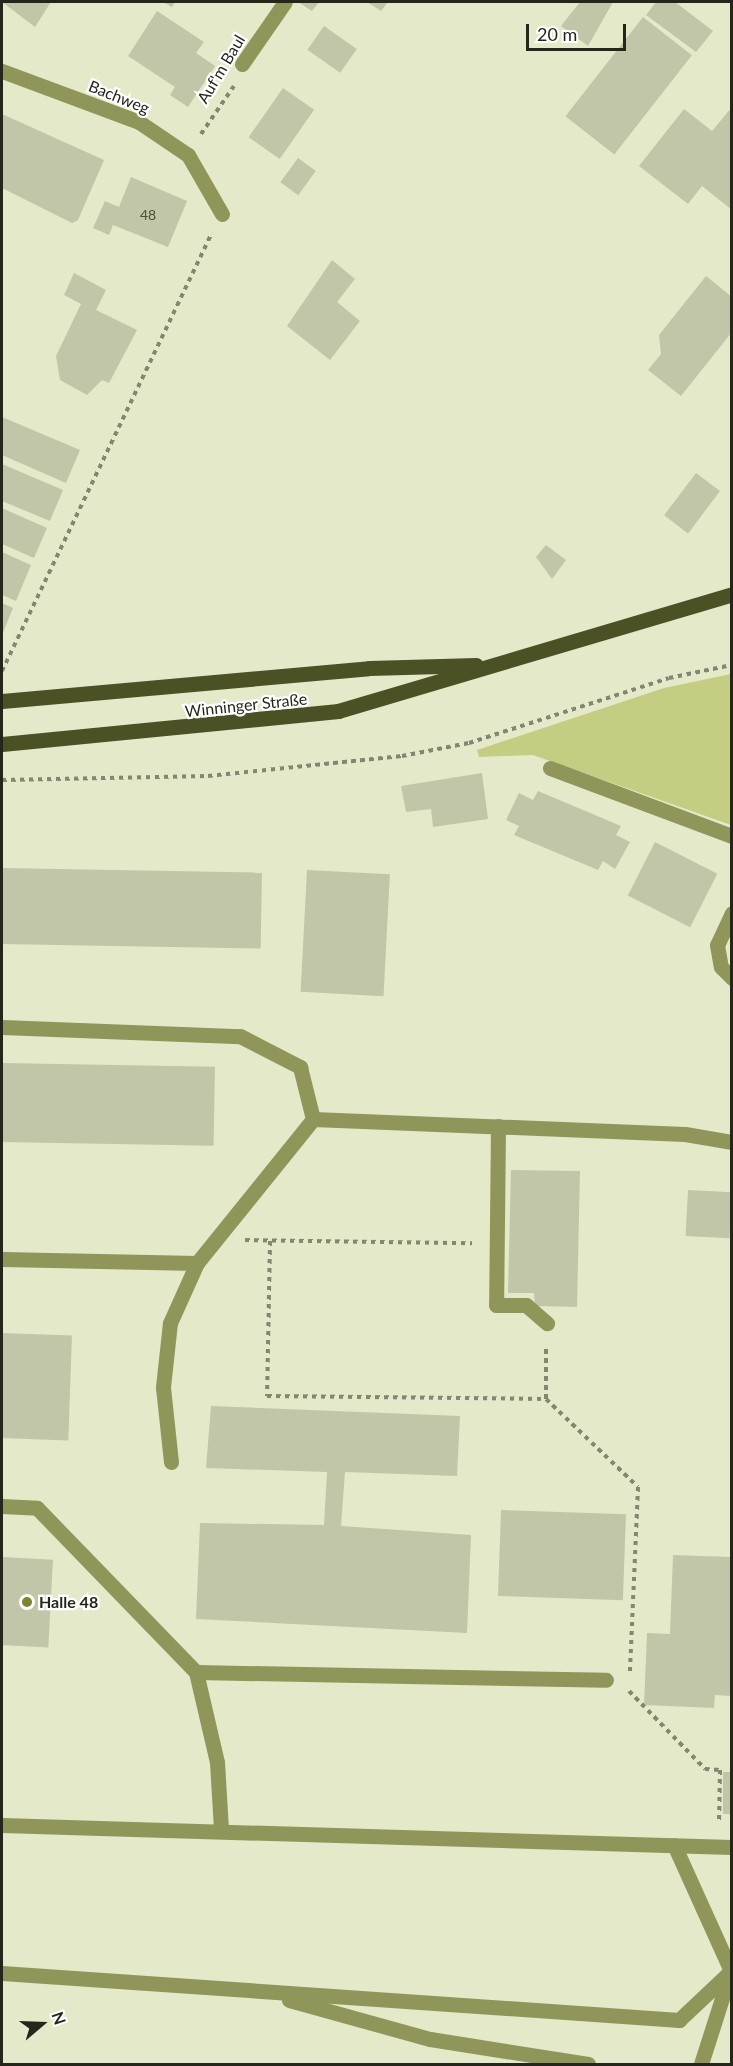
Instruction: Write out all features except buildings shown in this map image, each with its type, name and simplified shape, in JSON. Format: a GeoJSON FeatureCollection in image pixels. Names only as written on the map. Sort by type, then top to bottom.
{"type":"FeatureCollection","features":[{"type":"Feature","properties":{"kind":"main road","name":"Winninger Straße"},"geometry":{"type":"LineString","coordinates":[[2,744],[305,717],[404,695],[488,665],[587,641],[732,594]]}},
{"type":"Feature","properties":{"kind":"main road","name":"Winninger Straße"},"geometry":{"type":"LineString","coordinates":[[2,701],[369,668],[488,665]]}},
{"type":"Feature","properties":{"kind":"street","name":"Auf'm Baul"},"geometry":{"type":"LineString","coordinates":[[242,64],[285,2]]}},
{"type":"Feature","properties":{"kind":"street","name":"Bachweg"},"geometry":{"type":"LineString","coordinates":[[2,71],[139,122],[188,155],[222,214]]}},
{"type":"Feature","properties":{"kind":"street"},"geometry":{"type":"LineString","coordinates":[[550,768],[732,836]]}},
{"type":"Feature","properties":{"kind":"street"},"geometry":{"type":"LineString","coordinates":[[732,913],[717,945],[721,967],[732,978]]}},
{"type":"Feature","properties":{"kind":"street"},"geometry":{"type":"LineString","coordinates":[[2,1027],[240,1036],[300,1067],[313,1119]]}},
{"type":"Feature","properties":{"kind":"street"},"geometry":{"type":"LineString","coordinates":[[313,1119],[685,1134],[732,1142]]}},
{"type":"Feature","properties":{"kind":"street"},"geometry":{"type":"LineString","coordinates":[[171,1462],[163,1387],[170,1323],[197,1263],[313,1119]]}},
{"type":"Feature","properties":{"kind":"street"},"geometry":{"type":"LineString","coordinates":[[498,1126],[496,1305],[526,1305],[546,1323]]}},
{"type":"Feature","properties":{"kind":"street"},"geometry":{"type":"LineString","coordinates":[[2,1259],[197,1263]]}},
{"type":"Feature","properties":{"kind":"street"},"geometry":{"type":"LineString","coordinates":[[2,1506],[37,1508],[196,1672],[217,1762],[221,1829]]}},
{"type":"Feature","properties":{"kind":"street"},"geometry":{"type":"LineString","coordinates":[[196,1672],[606,1680]]}},
{"type":"Feature","properties":{"kind":"street"},"geometry":{"type":"LineString","coordinates":[[2,1825],[221,1829],[725,1847]]}},
{"type":"Feature","properties":{"kind":"street"},"geometry":{"type":"LineString","coordinates":[[674,1845],[731,1972],[701,2064]]}},
{"type":"Feature","properties":{"kind":"street"},"geometry":{"type":"LineString","coordinates":[[2,1973],[679,2020],[731,1972]]}},
{"type":"Feature","properties":{"kind":"street"},"geometry":{"type":"LineString","coordinates":[[261,1991],[430,2039],[588,2064]]}},
{"type":"Feature","properties":{"kind":"path","name":"Auf'm Baul"},"geometry":{"type":"LineString","coordinates":[[188,155],[237,81],[242,64]]}},
{"type":"Feature","properties":{"kind":"path"},"geometry":{"type":"LineString","coordinates":[[2,670],[222,214]]}},
{"type":"Feature","properties":{"kind":"path"},"geometry":{"type":"LineString","coordinates":[[2,780],[208,776],[402,756],[469,743],[669,678],[732,665]]}},
{"type":"Feature","properties":{"kind":"path"},"geometry":{"type":"LineString","coordinates":[[216,1240],[497,1244]]}},
{"type":"Feature","properties":{"kind":"path"},"geometry":{"type":"LineString","coordinates":[[270,1241],[267,1396],[546,1399],[638,1487],[629,1694],[705,1769],[720,1770],[725,1847]]}},
{"type":"Feature","properties":{"kind":"path"},"geometry":{"type":"LineString","coordinates":[[546,1323],[546,1399]]}},
{"type":"Feature","properties":{"kind":"green space"},"geometry":{"type":"Polygon","coordinates":[[[731,674],[731,825],[533,755],[479,757],[477,750],[664,688],[731,674]]]}},
{"type":"Feature","properties":{"kind":"place","name":"Halle 48"},"geometry":{"type":"Point","coordinates":[27,1602]}}]}
